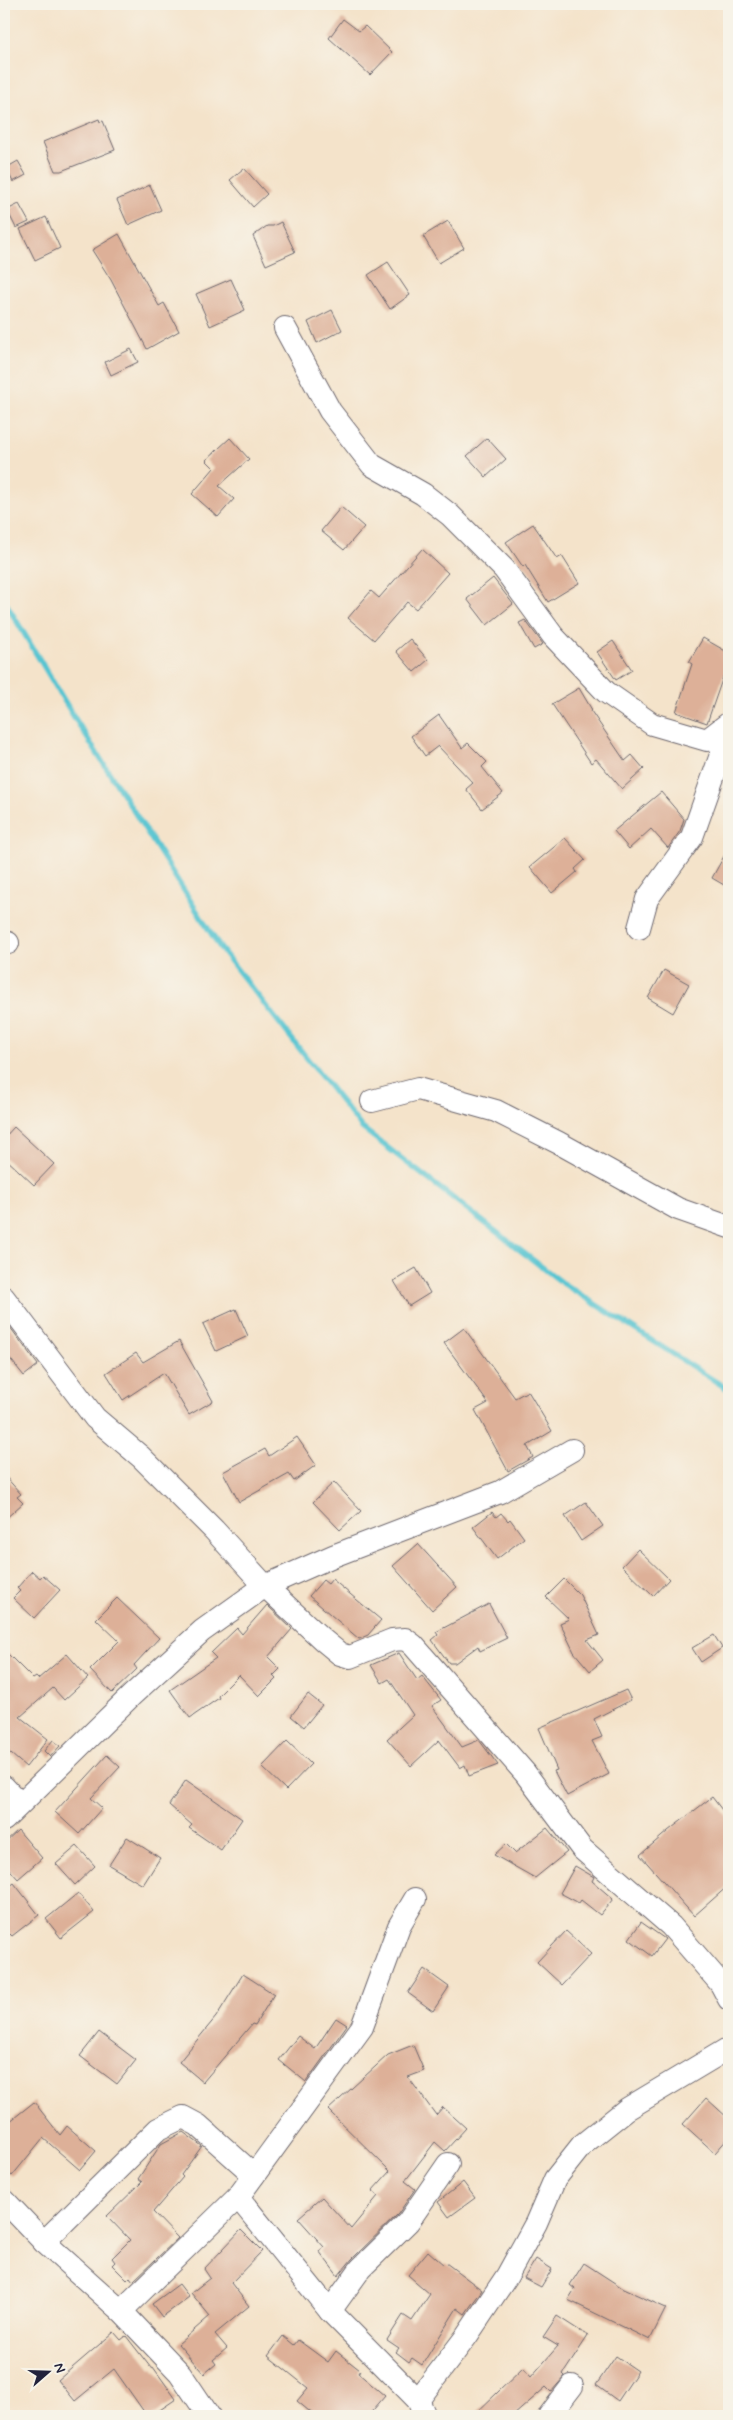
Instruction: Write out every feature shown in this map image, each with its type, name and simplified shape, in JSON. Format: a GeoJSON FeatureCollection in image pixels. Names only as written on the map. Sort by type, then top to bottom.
{"type":"FeatureCollection","features":[{"type":"Feature","properties":{"kind":"street"},"geometry":{"type":"LineString","coordinates":[[285,328],[330,411],[372,465],[423,494],[450,515],[504,570],[553,636],[606,692],[652,724],[707,740],[729,723]]}},
{"type":"Feature","properties":{"kind":"street"},"geometry":{"type":"LineString","coordinates":[[639,928],[647,899],[692,837],[729,732]]}},
{"type":"Feature","properties":{"kind":"street"},"geometry":{"type":"LineString","coordinates":[[372,1100],[418,1089],[496,1111],[559,1143],[678,1209],[729,1227]]}},
{"type":"Feature","properties":{"kind":"street"},"geometry":{"type":"LineString","coordinates":[[4,1298],[95,1418],[141,1457],[265,1586],[340,1654],[350,1657],[392,1640],[405,1639],[413,1644],[525,1773],[582,1849],[671,1926],[721,1984],[729,2000]]}},
{"type":"Feature","properties":{"kind":"street"},"geometry":{"type":"LineString","coordinates":[[4,1820],[19,1803],[202,1631],[265,1586],[341,1553],[500,1492],[572,1450]]}},
{"type":"Feature","properties":{"kind":"street"},"geometry":{"type":"LineString","coordinates":[[4,1787],[19,1803]]}},
{"type":"Feature","properties":{"kind":"street"},"geometry":{"type":"LineString","coordinates":[[121,2310],[238,2197],[362,2028],[399,1926],[415,1899]]}},
{"type":"Feature","properties":{"kind":"street"},"geometry":{"type":"LineString","coordinates":[[238,2197],[330,2311],[422,2408],[466,2336],[507,2276],[536,2223],[555,2179],[582,2145],[627,2109],[729,2048]]}},
{"type":"Feature","properties":{"kind":"street"},"geometry":{"type":"LineString","coordinates":[[44,2242],[158,2129],[183,2117],[198,2125],[254,2175]]}},
{"type":"Feature","properties":{"kind":"street"},"geometry":{"type":"LineString","coordinates":[[330,2311],[361,2268],[408,2222],[448,2164]]}},
{"type":"Feature","properties":{"kind":"street"},"geometry":{"type":"LineString","coordinates":[[4,2200],[44,2242],[121,2310],[180,2373],[209,2416]]}},
{"type":"Feature","properties":{"kind":"street"},"geometry":{"type":"LineString","coordinates":[[549,2416],[572,2386]]}},
{"type":"Feature","properties":{"kind":"building"},"geometry":{"type":"Polygon","coordinates":[[[343,19],[359,31],[365,26],[392,52],[370,75],[329,38],[343,19]]]}},
{"type":"Feature","properties":{"kind":"building"},"geometry":{"type":"Polygon","coordinates":[[[99,119],[100,122],[103,121],[115,150],[61,171],[55,171],[43,142],[99,119]]]}},
{"type":"Feature","properties":{"kind":"building"},"geometry":{"type":"Polygon","coordinates":[[[18,161],[26,175],[13,182],[6,168],[18,161]]]}},
{"type":"Feature","properties":{"kind":"building"},"geometry":{"type":"Polygon","coordinates":[[[244,168],[267,194],[253,207],[230,180],[244,168]]]}},
{"type":"Feature","properties":{"kind":"building"},"geometry":{"type":"Polygon","coordinates":[[[150,185],[161,210],[128,225],[117,200],[150,185]]]}},
{"type":"Feature","properties":{"kind":"building"},"geometry":{"type":"Polygon","coordinates":[[[19,204],[29,222],[16,228],[7,210],[19,204]]]}},
{"type":"Feature","properties":{"kind":"building"},"geometry":{"type":"Polygon","coordinates":[[[46,217],[60,248],[35,260],[20,229],[46,217]]]}},
{"type":"Feature","properties":{"kind":"building"},"geometry":{"type":"Polygon","coordinates":[[[448,221],[464,248],[439,263],[423,236],[448,221]]]}},
{"type":"Feature","properties":{"kind":"building"},"geometry":{"type":"Polygon","coordinates":[[[281,222],[295,252],[266,265],[253,236],[267,226],[273,226],[281,222]]]}},
{"type":"Feature","properties":{"kind":"building"},"geometry":{"type":"Polygon","coordinates":[[[119,234],[159,306],[164,303],[179,331],[147,349],[111,280],[92,250],[119,234]]]}},
{"type":"Feature","properties":{"kind":"building"},"geometry":{"type":"Polygon","coordinates":[[[388,262],[410,295],[390,309],[368,275],[388,262]]]}},
{"type":"Feature","properties":{"kind":"building"},"geometry":{"type":"Polygon","coordinates":[[[231,279],[245,310],[210,326],[196,294],[231,279]]]}},
{"type":"Feature","properties":{"kind":"building"},"geometry":{"type":"Polygon","coordinates":[[[332,310],[342,330],[317,343],[308,322],[332,310]]]}},
{"type":"Feature","properties":{"kind":"building"},"geometry":{"type":"Polygon","coordinates":[[[131,349],[138,362],[111,375],[105,362],[131,349]]]}},
{"type":"Feature","properties":{"kind":"building"},"geometry":{"type":"Polygon","coordinates":[[[230,438],[249,459],[219,486],[234,499],[218,517],[192,494],[214,468],[206,460],[230,438]]]}},
{"type":"Feature","properties":{"kind":"building"},"geometry":{"type":"Polygon","coordinates":[[[487,438],[506,459],[486,477],[467,456],[487,438]]]}},
{"type":"Feature","properties":{"kind":"building"},"geometry":{"type":"Polygon","coordinates":[[[341,507],[364,527],[344,550],[321,531],[341,507]]]}},
{"type":"Feature","properties":{"kind":"building"},"geometry":{"type":"Polygon","coordinates":[[[533,524],[557,559],[562,556],[579,583],[548,602],[525,565],[523,567],[506,542],[533,524]]]}},
{"type":"Feature","properties":{"kind":"building"},"geometry":{"type":"Polygon","coordinates":[[[422,549],[448,573],[416,609],[407,602],[374,640],[348,618],[371,591],[379,598],[422,549]]]}},
{"type":"Feature","properties":{"kind":"building"},"geometry":{"type":"Polygon","coordinates":[[[493,578],[513,604],[487,625],[467,599],[493,578]]]}},
{"type":"Feature","properties":{"kind":"building"},"geometry":{"type":"Polygon","coordinates":[[[525,620],[543,644],[534,649],[519,623],[525,620]]]}},
{"type":"Feature","properties":{"kind":"building"},"geometry":{"type":"Polygon","coordinates":[[[703,638],[729,653],[729,676],[724,674],[707,723],[676,712],[692,664],[689,662],[703,638]]]}},
{"type":"Feature","properties":{"kind":"building"},"geometry":{"type":"Polygon","coordinates":[[[410,639],[428,660],[414,672],[396,651],[410,639]]]}},
{"type":"Feature","properties":{"kind":"building"},"geometry":{"type":"Polygon","coordinates":[[[613,641],[632,670],[616,680],[597,652],[613,641]]]}},
{"type":"Feature","properties":{"kind":"building"},"geometry":{"type":"Polygon","coordinates":[[[579,688],[591,711],[625,761],[632,755],[644,769],[622,789],[596,759],[591,763],[552,704],[579,688]]]}},
{"type":"Feature","properties":{"kind":"building"},"geometry":{"type":"Polygon","coordinates":[[[439,715],[462,748],[468,743],[487,762],[482,767],[503,793],[482,809],[466,789],[473,783],[438,746],[425,756],[411,736],[439,715]]]}},
{"type":"Feature","properties":{"kind":"building"},"geometry":{"type":"Polygon","coordinates":[[[661,792],[684,819],[680,831],[668,848],[651,829],[629,849],[614,831],[661,792]]]}},
{"type":"Feature","properties":{"kind":"building"},"geometry":{"type":"Polygon","coordinates":[[[565,838],[585,860],[575,869],[577,872],[552,893],[530,867],[565,838]]]}},
{"type":"Feature","properties":{"kind":"building"},"geometry":{"type":"Polygon","coordinates":[[[729,847],[729,876],[724,885],[712,878],[729,847]]]}},
{"type":"Feature","properties":{"kind":"building"},"geometry":{"type":"Polygon","coordinates":[[[664,970],[689,984],[673,1013],[648,998],[664,970]]]}},
{"type":"Feature","properties":{"kind":"building"},"geometry":{"type":"Polygon","coordinates":[[[14,1127],[54,1164],[34,1185],[4,1157],[4,1138],[14,1127]]]}},
{"type":"Feature","properties":{"kind":"building"},"geometry":{"type":"Polygon","coordinates":[[[416,1268],[430,1293],[409,1306],[394,1281],[416,1268]]]}},
{"type":"Feature","properties":{"kind":"building"},"geometry":{"type":"Polygon","coordinates":[[[236,1309],[248,1336],[216,1351],[203,1324],[236,1309]]]}},
{"type":"Feature","properties":{"kind":"building"},"geometry":{"type":"Polygon","coordinates":[[[4,1319],[38,1365],[24,1376],[4,1351],[4,1319]]]}},
{"type":"Feature","properties":{"kind":"building"},"geometry":{"type":"Polygon","coordinates":[[[464,1328],[515,1398],[528,1391],[552,1431],[527,1446],[533,1457],[508,1471],[475,1410],[488,1403],[444,1343],[464,1328]]]}},
{"type":"Feature","properties":{"kind":"building"},"geometry":{"type":"Polygon","coordinates":[[[179,1341],[213,1401],[189,1415],[164,1373],[123,1400],[106,1373],[136,1353],[143,1362],[179,1341]]]}},
{"type":"Feature","properties":{"kind":"building"},"geometry":{"type":"Polygon","coordinates":[[[297,1437],[316,1465],[294,1481],[289,1474],[239,1502],[223,1472],[265,1449],[269,1456],[297,1437]]]}},
{"type":"Feature","properties":{"kind":"building"},"geometry":{"type":"Polygon","coordinates":[[[4,1475],[21,1494],[17,1497],[23,1503],[4,1520],[4,1475]]]}},
{"type":"Feature","properties":{"kind":"building"},"geometry":{"type":"Polygon","coordinates":[[[334,1482],[361,1511],[340,1530],[313,1502],[334,1482]]]}},
{"type":"Feature","properties":{"kind":"building"},"geometry":{"type":"Polygon","coordinates":[[[586,1502],[603,1526],[581,1541],[565,1516],[586,1502]]]}},
{"type":"Feature","properties":{"kind":"building"},"geometry":{"type":"Polygon","coordinates":[[[492,1512],[496,1517],[501,1513],[508,1521],[510,1519],[524,1538],[497,1559],[473,1527],[492,1512]]]}},
{"type":"Feature","properties":{"kind":"building"},"geometry":{"type":"Polygon","coordinates":[[[418,1544],[457,1587],[432,1610],[393,1566],[418,1544]]]}},
{"type":"Feature","properties":{"kind":"building"},"geometry":{"type":"Polygon","coordinates":[[[638,1549],[669,1579],[653,1596],[622,1566],[638,1549]]]}},
{"type":"Feature","properties":{"kind":"building"},"geometry":{"type":"Polygon","coordinates":[[[32,1571],[40,1578],[43,1575],[60,1590],[34,1618],[13,1598],[20,1591],[17,1588],[32,1571]]]}},
{"type":"Feature","properties":{"kind":"building"},"geometry":{"type":"Polygon","coordinates":[[[332,1579],[381,1620],[368,1635],[359,1639],[309,1596],[323,1580],[328,1584],[332,1579]]]}},
{"type":"Feature","properties":{"kind":"building"},"geometry":{"type":"Polygon","coordinates":[[[564,1579],[580,1595],[599,1635],[587,1640],[603,1660],[590,1671],[574,1652],[560,1623],[569,1619],[546,1597],[564,1579]]]}},
{"type":"Feature","properties":{"kind":"building"},"geometry":{"type":"Polygon","coordinates":[[[117,1598],[159,1638],[134,1665],[137,1669],[112,1693],[90,1670],[119,1641],[96,1619],[117,1598]]]}},
{"type":"Feature","properties":{"kind":"building"},"geometry":{"type":"Polygon","coordinates":[[[489,1604],[507,1638],[480,1651],[478,1646],[455,1663],[449,1663],[432,1640],[438,1635],[436,1632],[489,1604]]]}},
{"type":"Feature","properties":{"kind":"building"},"geometry":{"type":"Polygon","coordinates":[[[267,1605],[292,1629],[268,1657],[280,1669],[273,1676],[276,1679],[259,1696],[239,1675],[218,1696],[219,1698],[190,1718],[170,1690],[216,1658],[211,1653],[237,1628],[242,1634],[267,1605]]]}},
{"type":"Feature","properties":{"kind":"building"},"geometry":{"type":"Polygon","coordinates":[[[714,1635],[722,1648],[701,1662],[692,1648],[714,1635]]]}},
{"type":"Feature","properties":{"kind":"building"},"geometry":{"type":"Polygon","coordinates":[[[4,1650],[33,1679],[36,1677],[38,1679],[67,1654],[88,1678],[64,1700],[53,1688],[20,1717],[48,1739],[26,1767],[4,1748],[4,1650]]]}},
{"type":"Feature","properties":{"kind":"building"},"geometry":{"type":"Polygon","coordinates":[[[399,1653],[417,1680],[422,1676],[441,1700],[432,1706],[462,1747],[479,1740],[498,1765],[469,1776],[465,1765],[460,1768],[439,1740],[411,1766],[387,1739],[413,1715],[389,1679],[382,1683],[371,1665],[399,1653]]]}},
{"type":"Feature","properties":{"kind":"building"},"geometry":{"type":"Polygon","coordinates":[[[626,1690],[631,1700],[594,1719],[602,1737],[592,1741],[609,1774],[567,1796],[554,1771],[557,1770],[539,1728],[626,1690]]]}},
{"type":"Feature","properties":{"kind":"building"},"geometry":{"type":"Polygon","coordinates":[[[308,1694],[322,1705],[304,1727],[291,1716],[308,1694]]]}},
{"type":"Feature","properties":{"kind":"building"},"geometry":{"type":"Polygon","coordinates":[[[53,1740],[60,1746],[50,1757],[44,1751],[53,1740]]]}},
{"type":"Feature","properties":{"kind":"building"},"geometry":{"type":"Polygon","coordinates":[[[287,1741],[311,1764],[286,1790],[262,1767],[287,1741]]]}},
{"type":"Feature","properties":{"kind":"building"},"geometry":{"type":"Polygon","coordinates":[[[107,1755],[120,1767],[91,1798],[102,1808],[79,1834],[55,1812],[107,1755]]]}},
{"type":"Feature","properties":{"kind":"building"},"geometry":{"type":"Polygon","coordinates":[[[186,1780],[242,1819],[221,1850],[189,1828],[192,1825],[169,1805],[186,1780]]]}},
{"type":"Feature","properties":{"kind":"building"},"geometry":{"type":"Polygon","coordinates":[[[712,1797],[729,1819],[729,1885],[694,1916],[640,1855],[712,1797]]]}},
{"type":"Feature","properties":{"kind":"building"},"geometry":{"type":"Polygon","coordinates":[[[547,1828],[567,1852],[535,1878],[494,1855],[506,1844],[515,1853],[547,1828]]]}},
{"type":"Feature","properties":{"kind":"building"},"geometry":{"type":"Polygon","coordinates":[[[18,1830],[42,1858],[18,1879],[4,1863],[4,1843],[18,1830]]]}},
{"type":"Feature","properties":{"kind":"building"},"geometry":{"type":"Polygon","coordinates":[[[127,1837],[160,1858],[143,1885],[109,1865],[127,1837]]]}},
{"type":"Feature","properties":{"kind":"building"},"geometry":{"type":"Polygon","coordinates":[[[77,1846],[95,1866],[75,1885],[56,1864],[77,1846]]]}},
{"type":"Feature","properties":{"kind":"building"},"geometry":{"type":"Polygon","coordinates":[[[575,1866],[594,1877],[592,1881],[613,1899],[600,1915],[581,1900],[579,1903],[560,1893],[575,1866]]]}},
{"type":"Feature","properties":{"kind":"building"},"geometry":{"type":"Polygon","coordinates":[[[14,1883],[39,1915],[12,1936],[10,1934],[4,1939],[4,1891],[14,1883]]]}},
{"type":"Feature","properties":{"kind":"building"},"geometry":{"type":"Polygon","coordinates":[[[78,1893],[94,1912],[61,1938],[46,1919],[78,1893]]]}},
{"type":"Feature","properties":{"kind":"building"},"geometry":{"type":"Polygon","coordinates":[[[641,1922],[665,1939],[652,1956],[629,1939],[641,1922]]]}},
{"type":"Feature","properties":{"kind":"building"},"geometry":{"type":"Polygon","coordinates":[[[566,1931],[591,1954],[562,1985],[537,1962],[566,1931]]]}},
{"type":"Feature","properties":{"kind":"building"},"geometry":{"type":"Polygon","coordinates":[[[424,1969],[449,1987],[433,2011],[408,1993],[424,1969]]]}},
{"type":"Feature","properties":{"kind":"building"},"geometry":{"type":"Polygon","coordinates":[[[243,1974],[274,1994],[255,2025],[252,2024],[203,2082],[179,2062],[216,2017],[243,1974]]]}},
{"type":"Feature","properties":{"kind":"building"},"geometry":{"type":"Polygon","coordinates":[[[336,2018],[347,2025],[306,2082],[279,2060],[298,2036],[315,2049],[336,2018]]]}},
{"type":"Feature","properties":{"kind":"building"},"geometry":{"type":"Polygon","coordinates":[[[99,2032],[136,2060],[117,2084],[80,2056],[99,2032]]]}},
{"type":"Feature","properties":{"kind":"building"},"geometry":{"type":"Polygon","coordinates":[[[413,2045],[424,2071],[408,2077],[436,2115],[443,2107],[466,2128],[445,2151],[435,2142],[405,2181],[415,2189],[398,2214],[352,2259],[338,2276],[319,2251],[324,2247],[298,2218],[322,2197],[351,2229],[378,2196],[372,2191],[390,2171],[328,2110],[388,2055],[413,2045]]]}},
{"type":"Feature","properties":{"kind":"building"},"geometry":{"type":"Polygon","coordinates":[[[706,2098],[729,2119],[729,2137],[715,2153],[683,2124],[706,2098]]]}},
{"type":"Feature","properties":{"kind":"building"},"geometry":{"type":"Polygon","coordinates":[[[34,2102],[60,2135],[67,2126],[96,2151],[80,2170],[43,2138],[12,2176],[4,2170],[4,2126],[34,2102]]]}},
{"type":"Feature","properties":{"kind":"building"},"geometry":{"type":"Polygon","coordinates":[[[183,2132],[202,2146],[181,2175],[183,2177],[153,2212],[178,2238],[133,2281],[130,2277],[127,2280],[112,2265],[115,2262],[112,2258],[130,2240],[107,2216],[142,2182],[138,2179],[161,2144],[183,2132]]]}},
{"type":"Feature","properties":{"kind":"building"},"geometry":{"type":"Polygon","coordinates":[[[463,2182],[475,2198],[449,2217],[438,2202],[463,2182]]]}},
{"type":"Feature","properties":{"kind":"building"},"geometry":{"type":"Polygon","coordinates":[[[241,2230],[262,2251],[231,2283],[249,2306],[215,2334],[227,2348],[213,2360],[216,2364],[204,2374],[178,2344],[210,2316],[191,2293],[210,2278],[204,2269],[241,2230]]]}},
{"type":"Feature","properties":{"kind":"building"},"geometry":{"type":"Polygon","coordinates":[[[428,2251],[444,2265],[446,2263],[482,2290],[465,2314],[457,2308],[422,2365],[412,2358],[409,2362],[396,2352],[399,2348],[387,2340],[403,2315],[412,2321],[430,2294],[408,2275],[428,2251]]]}},
{"type":"Feature","properties":{"kind":"building"},"geometry":{"type":"Polygon","coordinates":[[[536,2259],[552,2269],[541,2287],[524,2278],[536,2259]]]}},
{"type":"Feature","properties":{"kind":"building"},"geometry":{"type":"Polygon","coordinates":[[[584,2263],[624,2289],[666,2308],[650,2340],[568,2300],[575,2289],[570,2285],[584,2263]]]}},
{"type":"Feature","properties":{"kind":"building"},"geometry":{"type":"Polygon","coordinates":[[[179,2284],[189,2297],[162,2317],[152,2304],[179,2284]]]}},
{"type":"Feature","properties":{"kind":"building"},"geometry":{"type":"Polygon","coordinates":[[[557,2316],[588,2336],[563,2374],[565,2376],[551,2392],[546,2387],[513,2416],[473,2416],[523,2368],[531,2377],[558,2346],[543,2337],[557,2316]]]}},
{"type":"Feature","properties":{"kind":"building"},"geometry":{"type":"Polygon","coordinates":[[[114,2332],[121,2340],[126,2336],[151,2368],[153,2367],[176,2399],[151,2416],[147,2416],[114,2369],[75,2401],[58,2380],[114,2332]]]}},
{"type":"Feature","properties":{"kind":"building"},"geometry":{"type":"Polygon","coordinates":[[[283,2336],[294,2345],[298,2340],[328,2362],[336,2351],[360,2370],[358,2373],[385,2396],[368,2416],[315,2416],[297,2401],[308,2388],[268,2356],[283,2336]]]}},
{"type":"Feature","properties":{"kind":"building"},"geometry":{"type":"Polygon","coordinates":[[[616,2356],[638,2371],[618,2401],[596,2385],[616,2356]]]}},
{"type":"Feature","properties":{"kind":"waterway"},"geometry":{"type":"LineString","coordinates":[[4,600],[74,717],[221,949],[362,1128],[564,1284],[729,1390]]}}]}
